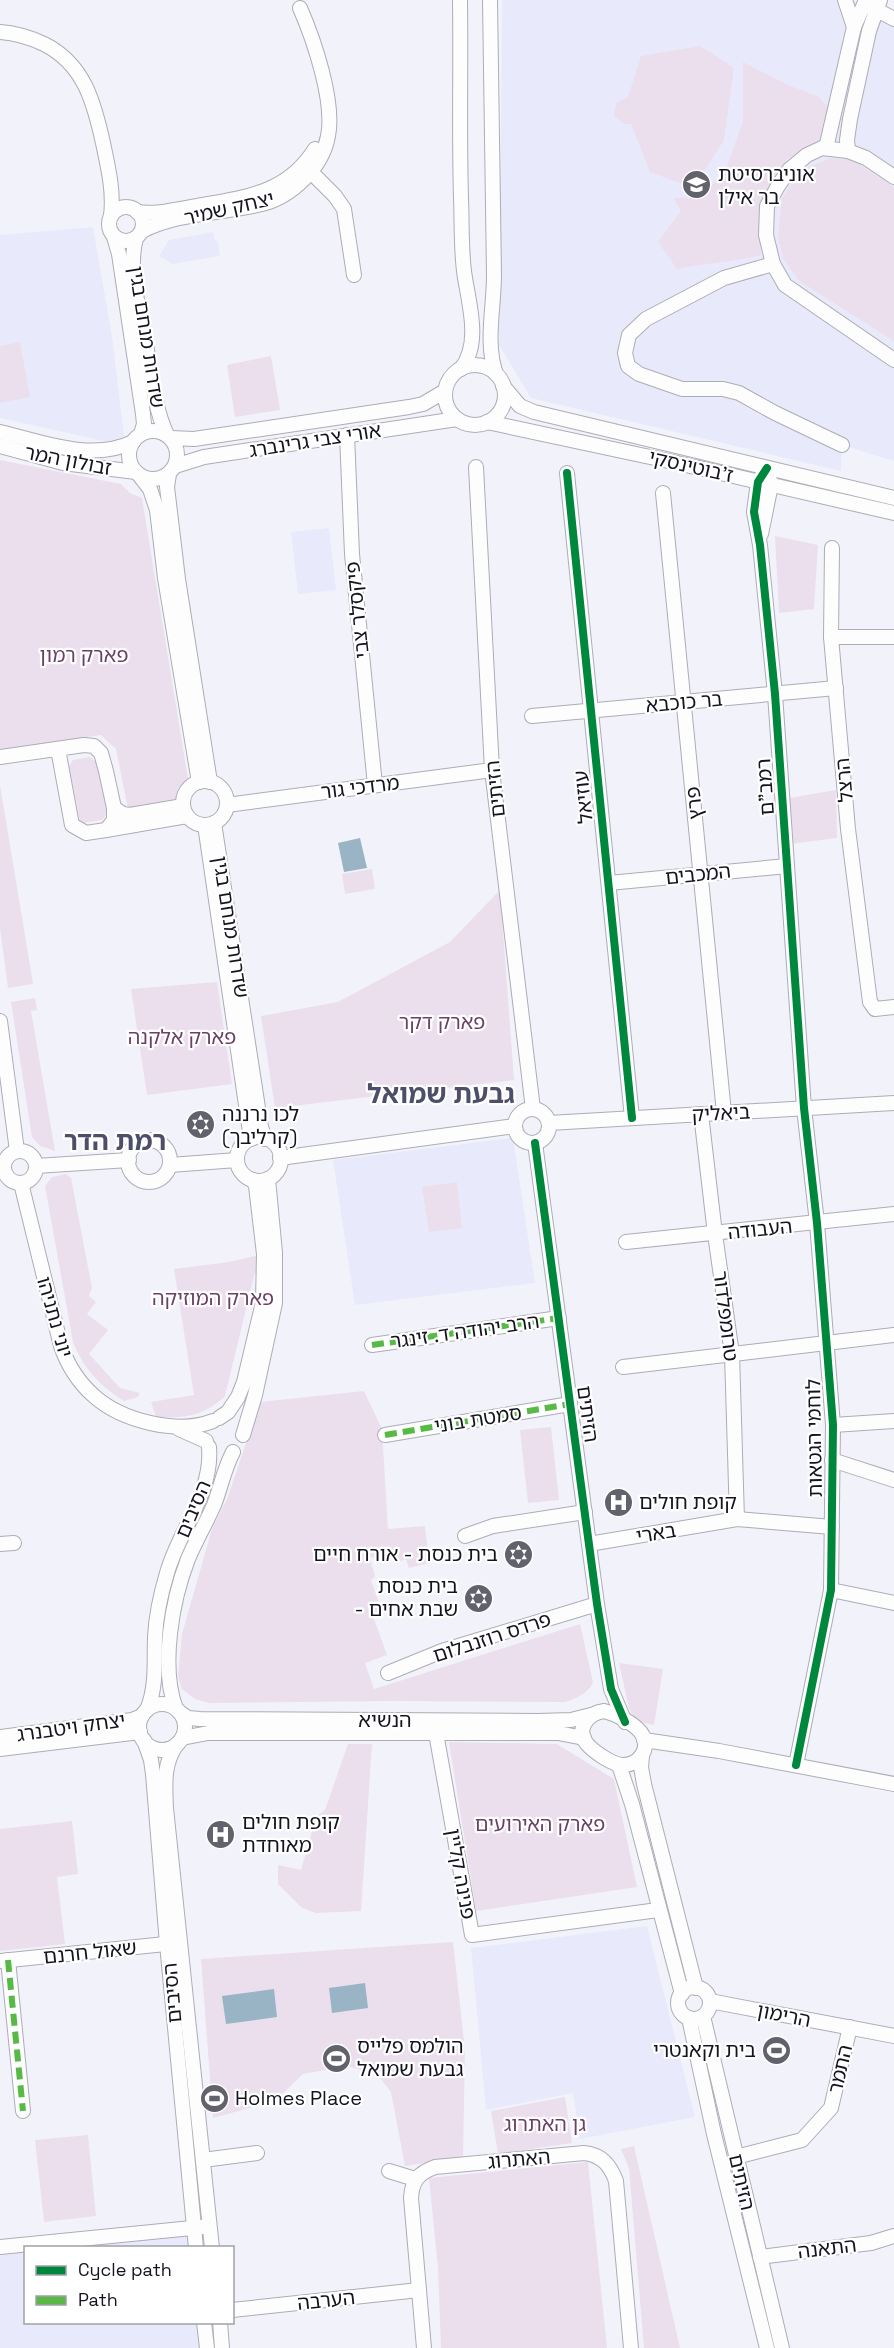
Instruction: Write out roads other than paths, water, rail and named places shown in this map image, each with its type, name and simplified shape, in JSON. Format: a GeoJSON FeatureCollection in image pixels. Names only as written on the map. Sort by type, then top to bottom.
{"type":"FeatureCollection","features":[{"type":"Feature","properties":{"kind":"street"},"geometry":{"type":"LineString","coordinates":[[460,0],[459,130],[462,244],[472,336],[470,355],[461,369]]}},
{"type":"Feature","properties":{"kind":"street"},"geometry":{"type":"LineString","coordinates":[[490,0],[494,278],[490,347],[492,362],[500,380],[504,402],[500,410],[488,422],[470,424],[457,418],[448,409],[445,391],[451,376],[461,369],[474,365],[483,366],[500,380]]}},
{"type":"Feature","properties":{"kind":"street"},"geometry":{"type":"LineString","coordinates":[[845,0],[854,27]]}},
{"type":"Feature","properties":{"kind":"street"},"geometry":{"type":"LineString","coordinates":[[826,148],[854,27],[863,1],[878,5],[894,19]]}},
{"type":"Feature","properties":{"kind":"street","name":"יצחק שמיר"},"geometry":{"type":"LineString","coordinates":[[139,234],[163,222],[270,202],[290,192],[326,147],[329,117],[318,55],[297,3]]}},
{"type":"Feature","properties":{"kind":"street"},"geometry":{"type":"LineString","coordinates":[[848,151],[848,129],[869,31],[878,5]]}},
{"type":"Feature","properties":{"kind":"street"},"geometry":{"type":"LineString","coordinates":[[0,32],[16,33],[32,38],[56,51],[75,67],[84,81],[96,110],[109,172],[111,216],[108,225],[114,237],[123,241],[139,234],[142,220],[109,172]]}},
{"type":"Feature","properties":{"kind":"street"},"geometry":{"type":"LineString","coordinates":[[894,177],[866,158],[848,151],[822,148],[807,155],[789,170],[767,206],[766,235],[773,264],[785,285],[894,360]]}},
{"type":"Feature","properties":{"kind":"street"},"geometry":{"type":"LineString","coordinates":[[307,169],[335,196],[344,209],[354,275]]}},
{"type":"Feature","properties":{"kind":"street","name":"יצחק שמיר"},"geometry":{"type":"LineString","coordinates":[[134,210],[161,212],[265,192],[307,169]]}},
{"type":"Feature","properties":{"kind":"street"},"geometry":{"type":"LineString","coordinates":[[111,216],[120,208],[134,210]]}},
{"type":"Feature","properties":{"kind":"street","name":"שדרות מנחם בגין"},"geometry":{"type":"LineString","coordinates":[[139,234],[133,256],[135,279],[155,398],[169,436]]}},
{"type":"Feature","properties":{"kind":"street","name":"שדרות מנחם בגין"},"geometry":{"type":"LineString","coordinates":[[114,237],[119,254],[143,414],[144,424],[137,438]]}},
{"type":"Feature","properties":{"kind":"street"},"geometry":{"type":"LineString","coordinates":[[773,264],[724,278],[646,320],[629,335],[625,353],[628,366],[639,374],[682,389],[723,390],[739,393],[842,445]]}},
{"type":"Feature","properties":{"kind":"street","name":"ז'בוטינסקי"},"geometry":{"type":"LineString","coordinates":[[500,380],[520,406],[534,412],[892,497]]}},
{"type":"Feature","properties":{"kind":"street","name":"אורי צבי גרינברג"},"geometry":{"type":"LineString","coordinates":[[169,436],[194,440],[409,407],[423,404],[445,391]]}},
{"type":"Feature","properties":{"kind":"street","name":"אורי צבי גרינברג"},"geometry":{"type":"LineString","coordinates":[[172,470],[204,457],[457,418]]}},
{"type":"Feature","properties":{"kind":"street","name":"ז'בוטינסקי"},"geometry":{"type":"LineString","coordinates":[[488,422],[894,513]]}},
{"type":"Feature","properties":{"kind":"street"},"geometry":{"type":"LineString","coordinates":[[157,431],[169,436],[177,448],[166,487],[204,782],[165,578],[157,510],[150,489],[129,458],[137,438],[157,431]]}},
{"type":"Feature","properties":{"kind":"street","name":"זבולון המר"},"geometry":{"type":"LineString","coordinates":[[0,432],[88,452],[114,450],[137,438]]}},
{"type":"Feature","properties":{"kind":"street","name":"פיקסלר צבי"},"geometry":{"type":"LineString","coordinates":[[347,435],[351,554],[375,785]]}},
{"type":"Feature","properties":{"kind":"street","name":"זבולון המר"},"geometry":{"type":"LineString","coordinates":[[0,446],[63,463],[138,474]]}},
{"type":"Feature","properties":{"kind":"street","name":"הזיתים"},"geometry":{"type":"LineString","coordinates":[[476,467],[492,770],[533,1109]]}},
{"type":"Feature","properties":{"kind":"street","name":"רמב\"ם"},"geometry":{"type":"LineString","coordinates":[[767,468],[760,545],[775,694],[804,1108]]}},
{"type":"Feature","properties":{"kind":"street"},"geometry":{"type":"LineString","coordinates":[[138,474],[145,478],[158,479],[172,470]]}},
{"type":"Feature","properties":{"kind":"street","name":"עוזיאל"},"geometry":{"type":"LineString","coordinates":[[567,473],[632,1118]]}},
{"type":"Feature","properties":{"kind":"street","name":"פרץ"},"geometry":{"type":"LineString","coordinates":[[663,493],[724,1113]]}},
{"type":"Feature","properties":{"kind":"street","name":"הרצל"},"geometry":{"type":"LineString","coordinates":[[832,548],[831,637],[849,840],[870,1002],[875,1009],[894,1007]]}},
{"type":"Feature","properties":{"kind":"street"},"geometry":{"type":"LineString","coordinates":[[831,637],[894,637]]}},
{"type":"Feature","properties":{"kind":"street","name":"בר כוכבא"},"geometry":{"type":"LineString","coordinates":[[532,716],[836,688]]}},
{"type":"Feature","properties":{"kind":"street"},"geometry":{"type":"LineString","coordinates":[[0,757],[93,746],[101,753],[114,808],[114,820],[106,830]]}},
{"type":"Feature","properties":{"kind":"street"},"geometry":{"type":"LineString","coordinates":[[58,749],[72,825],[86,833],[185,811]]}},
{"type":"Feature","properties":{"kind":"street","name":"מרדכי גור"},"geometry":{"type":"LineString","coordinates":[[226,805],[492,770]]}},
{"type":"Feature","properties":{"kind":"street"},"geometry":{"type":"LineString","coordinates":[[204,782],[216,784],[224,793],[226,805],[225,812],[210,824],[198,824],[185,811],[185,794],[188,788],[204,782]]}},
{"type":"Feature","properties":{"kind":"street"},"geometry":{"type":"LineString","coordinates":[[114,808],[123,814],[130,815],[185,811]]}},
{"type":"Feature","properties":{"kind":"street","name":"שדרות מנחם בגין"},"geometry":{"type":"LineString","coordinates":[[210,824],[265,1139]]}},
{"type":"Feature","properties":{"kind":"street","name":"שדרות מנחם בגין"},"geometry":{"type":"LineString","coordinates":[[210,824],[251,1139]]}},
{"type":"Feature","properties":{"kind":"street","name":"המכבים"},"geometry":{"type":"LineString","coordinates":[[609,883],[787,866]]}},
{"type":"Feature","properties":{"kind":"street"},"geometry":{"type":"LineString","coordinates":[[0,1020],[17,1151]]}},
{"type":"Feature","properties":{"kind":"street","name":"ביאליק"},"geometry":{"type":"LineString","coordinates":[[549,1123],[894,1103]]}},
{"type":"Feature","properties":{"kind":"street","name":"לוחמי הגטאות"},"geometry":{"type":"LineString","coordinates":[[796,1765],[831,1590],[832,1527],[833,1425],[817,1223],[804,1108]]}},
{"type":"Feature","properties":{"kind":"street"},"geometry":{"type":"LineString","coordinates":[[533,1109],[543,1113],[549,1123],[544,1138],[535,1143],[519,1137],[515,1126],[519,1116],[533,1109]]}},
{"type":"Feature","properties":{"kind":"street","name":"טרומפלדור"},"geometry":{"type":"LineString","coordinates":[[701,1114],[732,1354],[737,1519]]}},
{"type":"Feature","properties":{"kind":"street"},"geometry":{"type":"LineString","coordinates":[[280,1158],[515,1126]]}},
{"type":"Feature","properties":{"kind":"street"},"geometry":{"type":"LineString","coordinates":[[253,1180],[268,1179],[278,1170],[280,1158],[276,1146],[265,1139],[251,1139],[240,1148],[237,1160],[242,1173],[253,1180],[256,1186],[264,1254],[263,1302],[238,1397],[228,1412],[206,1430],[208,1444],[223,1455],[233,1452],[241,1444],[255,1395],[275,1303],[275,1253],[268,1179]]}},
{"type":"Feature","properties":{"kind":"street"},"geometry":{"type":"LineString","coordinates":[[150,1141],[157,1142],[167,1151],[170,1164],[164,1176],[159,1180],[146,1182],[131,1172],[129,1160],[137,1144],[150,1141]]}},
{"type":"Feature","properties":{"kind":"street","name":"הזיתים"},"geometry":{"type":"LineString","coordinates":[[535,1143],[597,1604],[611,1689],[611,1699],[598,1713]]}},
{"type":"Feature","properties":{"kind":"street"},"geometry":{"type":"LineString","coordinates":[[17,1151],[27,1152],[32,1156],[36,1166],[31,1179],[21,1183],[8,1178],[2,1168],[7,1157],[17,1151]]}},
{"type":"Feature","properties":{"kind":"street"},"geometry":{"type":"LineString","coordinates":[[36,1166],[129,1160]]}},
{"type":"Feature","properties":{"kind":"street"},"geometry":{"type":"LineString","coordinates":[[170,1164],[237,1160]]}},
{"type":"Feature","properties":{"kind":"street","name":"יוני נתניהו"},"geometry":{"type":"LineString","coordinates":[[21,1183],[61,1346],[75,1376],[95,1398],[107,1406],[138,1419],[162,1426],[198,1426],[216,1420]]}},
{"type":"Feature","properties":{"kind":"street","name":"העבודה"},"geometry":{"type":"LineString","coordinates":[[626,1242],[894,1214]]}},
{"type":"Feature","properties":{"kind":"street","name":"הרב יהודה ד. זינגר"},"geometry":{"type":"LineString","coordinates":[[372,1345],[558,1318]]}},
{"type":"Feature","properties":{"kind":"street"},"geometry":{"type":"LineString","coordinates":[[623,1367],[894,1335]]}},
{"type":"Feature","properties":{"kind":"street","name":"סמטת בוני"},"geometry":{"type":"LineString","coordinates":[[385,1435],[570,1404]]}},
{"type":"Feature","properties":{"kind":"street"},"geometry":{"type":"LineString","coordinates":[[216,1420],[230,1418],[235,1421],[243,1435]]}},
{"type":"Feature","properties":{"kind":"street"},"geometry":{"type":"LineString","coordinates":[[833,1425],[894,1421]]}},
{"type":"Feature","properties":{"kind":"street","name":"יוני נתניהו"},"geometry":{"type":"LineString","coordinates":[[171,1426],[191,1433],[208,1444]]}},
{"type":"Feature","properties":{"kind":"street","name":"הסיבים"},"geometry":{"type":"LineString","coordinates":[[145,1713],[154,1691],[155,1634],[163,1589],[175,1550],[205,1484],[209,1466],[208,1444]]}},
{"type":"Feature","properties":{"kind":"street","name":"הסיבים"},"geometry":{"type":"LineString","coordinates":[[178,1710],[170,1689],[169,1677],[170,1636],[178,1593],[189,1556],[214,1505],[226,1466],[233,1452]]}},
{"type":"Feature","properties":{"kind":"street"},"geometry":{"type":"LineString","coordinates":[[832,1460],[894,1480]]}},
{"type":"Feature","properties":{"kind":"street"},"geometry":{"type":"LineString","coordinates":[[465,1536],[493,1526],[585,1512]]}},
{"type":"Feature","properties":{"kind":"street","name":"בארי"},"geometry":{"type":"LineString","coordinates":[[589,1544],[737,1519],[832,1527]]}},
{"type":"Feature","properties":{"kind":"street"},"geometry":{"type":"LineString","coordinates":[[831,1590],[894,1603]]}},
{"type":"Feature","properties":{"kind":"street","name":"פרדס רוזנבלום"},"geometry":{"type":"LineString","coordinates":[[388,1673],[442,1651],[597,1604]]}},
{"type":"Feature","properties":{"kind":"street","name":"הזיתים"},"geometry":{"type":"LineString","coordinates":[[611,1689],[625,1722]]}},
{"type":"Feature","properties":{"kind":"street"},"geometry":{"type":"LineString","coordinates":[[159,1704],[165,1704],[178,1710],[185,1725],[179,1741],[163,1749],[149,1745],[142,1736],[145,1713],[159,1704]]}},
{"type":"Feature","properties":{"kind":"street","name":"הנשיא"},"geometry":{"type":"LineString","coordinates":[[178,1710],[188,1718],[200,1719],[538,1721],[571,1720],[598,1713]]}},
{"type":"Feature","properties":{"kind":"street","name":"יצחק ויטבנרג"},"geometry":{"type":"LineString","coordinates":[[0,1737],[132,1720],[145,1713]]}},
{"type":"Feature","properties":{"kind":"street"},"geometry":{"type":"LineString","coordinates":[[642,1756],[632,1764],[619,1764],[591,1748],[584,1738],[584,1726],[598,1713],[625,1722],[639,1730],[644,1740],[641,1767],[644,1784],[696,1988]]}},
{"type":"Feature","properties":{"kind":"street","name":"הנשיא"},"geometry":{"type":"LineString","coordinates":[[179,1741],[208,1733],[558,1733],[584,1738]]}},
{"type":"Feature","properties":{"kind":"street","name":"פנינה קליין"},"geometry":{"type":"LineString","coordinates":[[436,1733],[471,1935],[658,1910]]}},
{"type":"Feature","properties":{"kind":"street"},"geometry":{"type":"LineString","coordinates":[[0,1749],[142,1736]]}},
{"type":"Feature","properties":{"kind":"street","name":"הסיבים"},"geometry":{"type":"LineString","coordinates":[[142,1736],[152,1760],[212,2246]]}},
{"type":"Feature","properties":{"kind":"street"},"geometry":{"type":"LineString","coordinates":[[644,1740],[719,1750],[894,1784]]}},
{"type":"Feature","properties":{"kind":"street","name":"הסיבים"},"geometry":{"type":"LineString","coordinates":[[179,1741],[170,1754],[165,1775],[174,1943],[196,2246]]}},
{"type":"Feature","properties":{"kind":"street"},"geometry":{"type":"LineString","coordinates":[[619,1764],[632,1804],[681,1994],[679,2008],[689,2018],[703,2016],[710,2001],[705,1992],[691,1988],[681,1994]]}},
{"type":"Feature","properties":{"kind":"street","name":"שאול חרנם"},"geometry":{"type":"LineString","coordinates":[[4,1961],[174,1943]]}},
{"type":"Feature","properties":{"kind":"street"},"geometry":{"type":"LineString","coordinates":[[4,1961],[23,2111]]}},
{"type":"Feature","properties":{"kind":"street","name":"הרימון"},"geometry":{"type":"LineString","coordinates":[[710,2001],[894,2036]]}},
{"type":"Feature","properties":{"kind":"street","name":"הזיתים"},"geometry":{"type":"LineString","coordinates":[[703,2016],[782,2348]]}},
{"type":"Feature","properties":{"kind":"street","name":"הזיתים"},"geometry":{"type":"LineString","coordinates":[[689,2018],[714,2134],[767,2348]]}},
{"type":"Feature","properties":{"kind":"street","name":"התמר"},"geometry":{"type":"LineString","coordinates":[[736,2157],[802,2140],[831,2108],[850,2027]]}},
{"type":"Feature","properties":{"kind":"street"},"geometry":{"type":"LineString","coordinates":[[203,2160],[257,2152]]}},
{"type":"Feature","properties":{"kind":"street","name":"האתרוג"},"geometry":{"type":"LineString","coordinates":[[415,2179],[420,2174],[435,2168],[584,2153],[598,2156],[612,2172],[616,2181],[631,2348]]}},
{"type":"Feature","properties":{"kind":"street"},"geometry":{"type":"LineString","coordinates":[[389,2171],[415,2179],[411,2198],[424,2348]]}},
{"type":"Feature","properties":{"kind":"street"},"geometry":{"type":"LineString","coordinates":[[0,2247],[210,2227]]}},
{"type":"Feature","properties":{"kind":"street","name":"התאנה"},"geometry":{"type":"LineString","coordinates":[[760,2257],[872,2243],[894,2236]]}},
{"type":"Feature","properties":{"kind":"street","name":"הערבה"},"geometry":{"type":"LineString","coordinates":[[234,2310],[418,2290]]}},
{"type":"Feature","properties":{"kind":"street"},"geometry":{"type":"LineString","coordinates":[[204,2324],[207,2348]]}},
{"type":"Feature","properties":{"kind":"street"},"geometry":{"type":"LineString","coordinates":[[220,2324],[222,2348]]}},
{"type":"Feature","properties":{"kind":"place","name":"אוניברסיטת בר אילן"},"geometry":{"type":"Point","coordinates":[697,185]}},
{"type":"Feature","properties":{"kind":"place","name":"לכו נרננה (קרליבך)"},"geometry":{"type":"Point","coordinates":[201,1125]}},
{"type":"Feature","properties":{"kind":"place","name":"קופת חולים"},"geometry":{"type":"Point","coordinates":[618,1502]}},
{"type":"Feature","properties":{"kind":"place","name":"בית כנסת - אורח חיים"},"geometry":{"type":"Point","coordinates":[519,1554]}},
{"type":"Feature","properties":{"kind":"place","name":"בית כנסת - שבת אחים"},"geometry":{"type":"Point","coordinates":[479,1598]}},
{"type":"Feature","properties":{"kind":"place","name":"קופת חולים מאוחדת"},"geometry":{"type":"Point","coordinates":[221,1834]}},
{"type":"Feature","properties":{"kind":"place","name":"בית וקאנטרי"},"geometry":{"type":"Point","coordinates":[777,2050]}},
{"type":"Feature","properties":{"kind":"place","name":"הולמס פלייס גבעת שמואל"},"geometry":{"type":"Point","coordinates":[336,2058]}},
{"type":"Feature","properties":{"kind":"place","name":"Holmes Place"},"geometry":{"type":"Point","coordinates":[214,2098]}},
{"type":"Feature","properties":{"kind":"district","name":"גבעת שמואל"},"geometry":{"type":"Point","coordinates":[441,1094]}},
{"type":"Feature","properties":{"kind":"district","name":"רמת הדר"},"geometry":{"type":"Point","coordinates":[115,1141]}},
{"type":"Feature","properties":{"kind":"park label","name":"פארק רמון"},"geometry":{"type":"Point","coordinates":[84,655]}},
{"type":"Feature","properties":{"kind":"park label","name":"פארק דקר"},"geometry":{"type":"Point","coordinates":[442,1022]}},
{"type":"Feature","properties":{"kind":"park label","name":"פארק אלקנה"},"geometry":{"type":"Point","coordinates":[182,1037]}},
{"type":"Feature","properties":{"kind":"park label","name":"פארק המוזיקה"},"geometry":{"type":"Point","coordinates":[213,1298]}},
{"type":"Feature","properties":{"kind":"park label","name":"פארק האירועים"},"geometry":{"type":"Point","coordinates":[540,1824]}},
{"type":"Feature","properties":{"kind":"park label","name":"גן האתרוג"},"geometry":{"type":"Point","coordinates":[545,2124]}}]}
